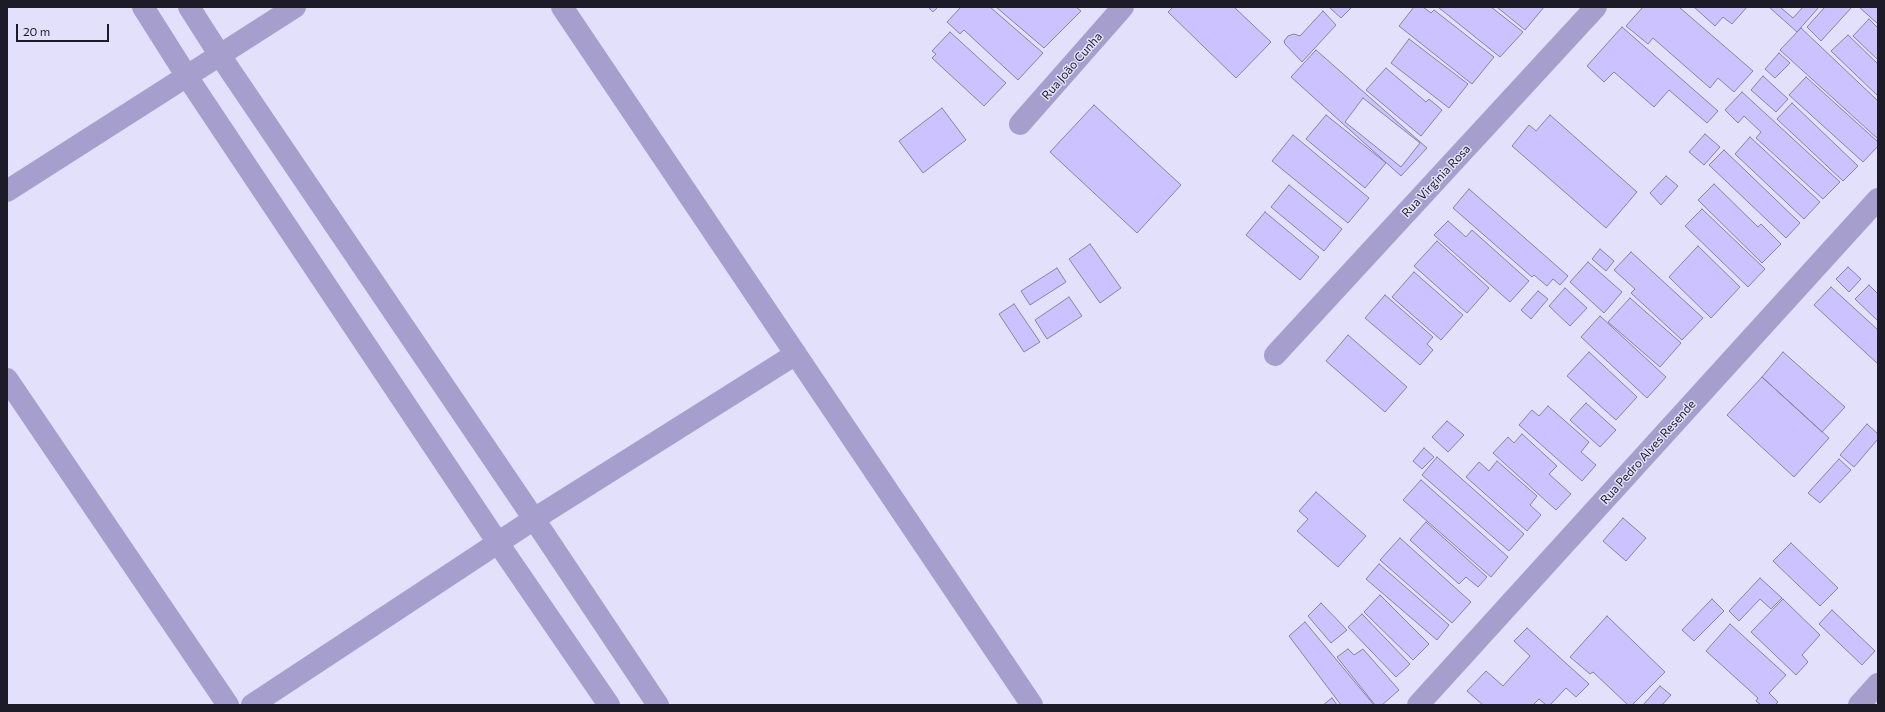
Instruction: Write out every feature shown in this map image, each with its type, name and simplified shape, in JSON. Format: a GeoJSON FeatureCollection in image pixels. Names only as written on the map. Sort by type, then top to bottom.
{"type":"FeatureCollection","features":[{"type":"Feature","properties":{"kind":"street"},"geometry":{"type":"LineString","coordinates":[[143,7],[186,75],[498,543],[609,705]]}},
{"type":"Feature","properties":{"kind":"street"},"geometry":{"type":"LineString","coordinates":[[189,7],[219,54],[658,705]]}},
{"type":"Feature","properties":{"kind":"street"},"geometry":{"type":"LineString","coordinates":[[7,191],[186,75],[295,7]]}},
{"type":"Feature","properties":{"kind":"street"},"geometry":{"type":"LineString","coordinates":[[562,7],[1032,705]]}},
{"type":"Feature","properties":{"kind":"street","name":"Rua João Cunha"},"geometry":{"type":"LineString","coordinates":[[1020,124],[1123,7]]}},
{"type":"Feature","properties":{"kind":"street","name":"Rua Virginia Rosa"},"geometry":{"type":"LineString","coordinates":[[1275,355],[1596,7]]}},
{"type":"Feature","properties":{"kind":"street","name":"Rua Pedro Alves Resende"},"geometry":{"type":"LineString","coordinates":[[1418,705],[1878,198]]}},
{"type":"Feature","properties":{"kind":"street"},"geometry":{"type":"LineString","coordinates":[[252,705],[534,519],[796,354]]}},
{"type":"Feature","properties":{"kind":"street"},"geometry":{"type":"LineString","coordinates":[[7,379],[228,705]]}},
{"type":"Feature","properties":{"kind":"street"},"geometry":{"type":"LineString","coordinates":[[1859,705],[1878,684]]}},
{"type":"Feature","properties":{"kind":"building"},"geometry":{"type":"Polygon","coordinates":[[[928,7],[938,7],[933,12],[928,7]]]}},
{"type":"Feature","properties":{"kind":"building"},"geometry":{"type":"Polygon","coordinates":[[[961,7],[990,7],[1043,53],[1018,80],[964,30],[960,34],[947,22],[961,7]]]}},
{"type":"Feature","properties":{"kind":"building"},"geometry":{"type":"Polygon","coordinates":[[[996,7],[1076,7],[1081,11],[1044,48],[996,7]]]}},
{"type":"Feature","properties":{"kind":"building"},"geometry":{"type":"Polygon","coordinates":[[[1173,7],[1234,7],[1271,42],[1236,78],[1168,12],[1173,7]]]}},
{"type":"Feature","properties":{"kind":"building"},"geometry":{"type":"Polygon","coordinates":[[[1329,7],[1352,7],[1341,18],[1329,7]]]}},
{"type":"Feature","properties":{"kind":"building"},"geometry":{"type":"Polygon","coordinates":[[[1414,7],[1423,7],[1431,13],[1434,10],[1494,57],[1472,84],[1399,26],[1414,7]]]}},
{"type":"Feature","properties":{"kind":"building"},"geometry":{"type":"Polygon","coordinates":[[[1438,7],[1491,7],[1523,32],[1500,57],[1438,7]]]}},
{"type":"Feature","properties":{"kind":"building"},"geometry":{"type":"Polygon","coordinates":[[[1497,7],[1544,7],[1525,30],[1497,7]]]}},
{"type":"Feature","properties":{"kind":"building"},"geometry":{"type":"Polygon","coordinates":[[[1643,7],[1679,7],[1753,71],[1734,92],[1718,78],[1710,88],[1653,38],[1648,44],[1626,26],[1643,7]]]}},
{"type":"Feature","properties":{"kind":"building"},"geometry":{"type":"Polygon","coordinates":[[[1694,7],[1747,7],[1732,24],[1723,17],[1715,26],[1694,7]]]}},
{"type":"Feature","properties":{"kind":"building"},"geometry":{"type":"Polygon","coordinates":[[[1769,7],[1819,7],[1797,32],[1769,7]]]}},
{"type":"Feature","properties":{"kind":"building"},"geometry":{"type":"Polygon","coordinates":[[[1780,7],[1803,7],[1793,18],[1780,7]]]}},
{"type":"Feature","properties":{"kind":"building"},"geometry":{"type":"Polygon","coordinates":[[[1825,7],[1852,7],[1821,41],[1807,27],[1825,7]]]}},
{"type":"Feature","properties":{"kind":"building"},"geometry":{"type":"Polygon","coordinates":[[[1859,7],[1878,7],[1878,24],[1859,7]]]}},
{"type":"Feature","properties":{"kind":"building"},"geometry":{"type":"Polygon","coordinates":[[[1323,11],[1336,25],[1302,62],[1284,41],[1288,36],[1294,34],[1300,36],[1323,11]]]}},
{"type":"Feature","properties":{"kind":"building"},"geometry":{"type":"Polygon","coordinates":[[[1869,19],[1878,28],[1878,60],[1853,36],[1869,19]]]}},
{"type":"Feature","properties":{"kind":"building"},"geometry":{"type":"Polygon","coordinates":[[[1622,27],[1718,111],[1707,123],[1669,90],[1654,107],[1614,72],[1604,82],[1587,66],[1622,27]]]}},
{"type":"Feature","properties":{"kind":"building"},"geometry":{"type":"Polygon","coordinates":[[[1801,28],[1878,101],[1878,139],[1780,50],[1801,28]]]}},
{"type":"Feature","properties":{"kind":"building"},"geometry":{"type":"Polygon","coordinates":[[[950,32],[1006,83],[984,106],[932,58],[936,54],[932,51],[950,32]]]}},
{"type":"Feature","properties":{"kind":"building"},"geometry":{"type":"Polygon","coordinates":[[[1848,35],[1878,64],[1878,96],[1831,51],[1848,35]]]}},
{"type":"Feature","properties":{"kind":"building"},"geometry":{"type":"Polygon","coordinates":[[[1409,39],[1468,84],[1449,108],[1391,63],[1409,39]]]}},
{"type":"Feature","properties":{"kind":"building"},"geometry":{"type":"Polygon","coordinates":[[[1316,50],[1427,148],[1401,176],[1291,77],[1316,50]]]}},
{"type":"Feature","properties":{"kind":"building"},"geometry":{"type":"Polygon","coordinates":[[[1779,53],[1790,63],[1775,78],[1765,69],[1779,53]]]}},
{"type":"Feature","properties":{"kind":"building"},"geometry":{"type":"Polygon","coordinates":[[[1386,68],[1426,102],[1429,99],[1442,110],[1421,136],[1366,90],[1386,68]]]}},
{"type":"Feature","properties":{"kind":"building"},"geometry":{"type":"Polygon","coordinates":[[[1763,76],[1788,99],[1776,112],[1751,90],[1763,76]]]}},
{"type":"Feature","properties":{"kind":"building"},"geometry":{"type":"Polygon","coordinates":[[[1806,77],[1878,142],[1878,146],[1863,162],[1789,95],[1806,77]]]}},
{"type":"Feature","properties":{"kind":"building"},"geometry":{"type":"Polygon","coordinates":[[[1742,92],[1840,182],[1823,199],[1756,138],[1761,132],[1744,116],[1738,123],[1725,110],[1742,92]]]}},
{"type":"Feature","properties":{"kind":"building"},"geometry":{"type":"Polygon","coordinates":[[[1363,98],[1420,143],[1401,167],[1345,122],[1363,98]]]}},
{"type":"Feature","properties":{"kind":"building"},"geometry":{"type":"Polygon","coordinates":[[[1792,103],[1858,166],[1843,181],[1777,119],[1792,103]]]}},
{"type":"Feature","properties":{"kind":"building"},"geometry":{"type":"Polygon","coordinates":[[[1094,105],[1181,185],[1137,233],[1050,152],[1094,105]]]}},
{"type":"Feature","properties":{"kind":"building"},"geometry":{"type":"Polygon","coordinates":[[[942,108],[966,140],[923,173],[899,141],[942,108]]]}},
{"type":"Feature","properties":{"kind":"building"},"geometry":{"type":"Polygon","coordinates":[[[1326,115],[1386,163],[1365,188],[1306,139],[1326,115]]]}},
{"type":"Feature","properties":{"kind":"building"},"geometry":{"type":"Polygon","coordinates":[[[1550,115],[1637,192],[1606,228],[1512,146],[1529,125],[1536,131],[1550,115]]]}},
{"type":"Feature","properties":{"kind":"building"},"geometry":{"type":"Polygon","coordinates":[[[1705,134],[1720,147],[1704,165],[1689,152],[1705,134]]]}},
{"type":"Feature","properties":{"kind":"building"},"geometry":{"type":"Polygon","coordinates":[[[1293,135],[1369,198],[1348,223],[1272,161],[1293,135]]]}},
{"type":"Feature","properties":{"kind":"building"},"geometry":{"type":"Polygon","coordinates":[[[1750,137],[1820,202],[1804,219],[1735,154],[1750,137]]]}},
{"type":"Feature","properties":{"kind":"building"},"geometry":{"type":"Polygon","coordinates":[[[1724,150],[1800,223],[1786,238],[1709,165],[1724,150]]]}},
{"type":"Feature","properties":{"kind":"building"},"geometry":{"type":"Polygon","coordinates":[[[1666,176],[1678,186],[1661,205],[1650,193],[1666,176]]]}},
{"type":"Feature","properties":{"kind":"building"},"geometry":{"type":"Polygon","coordinates":[[[1714,184],[1758,227],[1761,224],[1781,244],[1762,263],[1698,200],[1714,184]]]}},
{"type":"Feature","properties":{"kind":"building"},"geometry":{"type":"Polygon","coordinates":[[[1289,185],[1342,229],[1324,251],[1271,207],[1289,185]]]}},
{"type":"Feature","properties":{"kind":"building"},"geometry":{"type":"Polygon","coordinates":[[[1469,189],[1568,276],[1560,285],[1553,279],[1547,286],[1534,275],[1532,277],[1453,208],[1469,189]]]}},
{"type":"Feature","properties":{"kind":"building"},"geometry":{"type":"Polygon","coordinates":[[[1702,209],[1765,269],[1748,287],[1685,226],[1702,209]]]}},
{"type":"Feature","properties":{"kind":"building"},"geometry":{"type":"Polygon","coordinates":[[[1265,212],[1319,257],[1300,280],[1246,235],[1265,212]]]}},
{"type":"Feature","properties":{"kind":"building"},"geometry":{"type":"Polygon","coordinates":[[[1448,221],[1466,237],[1472,230],[1529,281],[1510,302],[1434,235],[1448,221]]]}},
{"type":"Feature","properties":{"kind":"building"},"geometry":{"type":"Polygon","coordinates":[[[1437,241],[1489,288],[1467,313],[1414,266],[1437,241]]]}},
{"type":"Feature","properties":{"kind":"building"},"geometry":{"type":"Polygon","coordinates":[[[1090,244],[1121,288],[1100,303],[1069,259],[1090,244]]]}},
{"type":"Feature","properties":{"kind":"building"},"geometry":{"type":"Polygon","coordinates":[[[1698,246],[1740,287],[1711,318],[1669,277],[1698,246]]]}},
{"type":"Feature","properties":{"kind":"building"},"geometry":{"type":"Polygon","coordinates":[[[1600,249],[1614,261],[1606,271],[1592,259],[1600,249]]]}},
{"type":"Feature","properties":{"kind":"building"},"geometry":{"type":"Polygon","coordinates":[[[1631,252],[1703,318],[1682,340],[1631,293],[1635,289],[1614,270],[1631,252]]]}},
{"type":"Feature","properties":{"kind":"building"},"geometry":{"type":"Polygon","coordinates":[[[1588,262],[1622,292],[1604,313],[1570,282],[1588,262]]]}},
{"type":"Feature","properties":{"kind":"building"},"geometry":{"type":"Polygon","coordinates":[[[1848,267],[1861,279],[1849,292],[1836,279],[1848,267]]]}},
{"type":"Feature","properties":{"kind":"building"},"geometry":{"type":"Polygon","coordinates":[[[1057,268],[1066,282],[1030,305],[1021,291],[1057,268]]]}},
{"type":"Feature","properties":{"kind":"building"},"geometry":{"type":"Polygon","coordinates":[[[1414,272],[1463,315],[1441,340],[1392,297],[1414,272]]]}},
{"type":"Feature","properties":{"kind":"building"},"geometry":{"type":"Polygon","coordinates":[[[1869,285],[1878,294],[1878,321],[1855,299],[1869,285]]]}},
{"type":"Feature","properties":{"kind":"building"},"geometry":{"type":"Polygon","coordinates":[[[1831,287],[1878,330],[1878,364],[1814,305],[1831,287]]]}},
{"type":"Feature","properties":{"kind":"building"},"geometry":{"type":"Polygon","coordinates":[[[1565,288],[1587,308],[1570,326],[1549,306],[1565,288]]]}},
{"type":"Feature","properties":{"kind":"building"},"geometry":{"type":"Polygon","coordinates":[[[1538,291],[1548,299],[1531,319],[1521,310],[1538,291]]]}},
{"type":"Feature","properties":{"kind":"building"},"geometry":{"type":"Polygon","coordinates":[[[1385,295],[1433,337],[1427,344],[1433,350],[1420,365],[1365,318],[1385,295]]]}},
{"type":"Feature","properties":{"kind":"building"},"geometry":{"type":"Polygon","coordinates":[[[1069,297],[1082,316],[1047,339],[1035,320],[1069,297]]]}},
{"type":"Feature","properties":{"kind":"building"},"geometry":{"type":"Polygon","coordinates":[[[1630,298],[1681,343],[1660,367],[1608,322],[1630,298]]]}},
{"type":"Feature","properties":{"kind":"building"},"geometry":{"type":"Polygon","coordinates":[[[1014,304],[1040,342],[1024,352],[999,314],[1014,304]]]}},
{"type":"Feature","properties":{"kind":"building"},"geometry":{"type":"Polygon","coordinates":[[[1600,316],[1666,377],[1647,398],[1581,337],[1600,316]]]}},
{"type":"Feature","properties":{"kind":"building"},"geometry":{"type":"Polygon","coordinates":[[[1348,335],[1407,387],[1385,412],[1326,361],[1348,335]]]}},
{"type":"Feature","properties":{"kind":"building"},"geometry":{"type":"Polygon","coordinates":[[[1589,352],[1637,397],[1616,420],[1567,376],[1589,352]]]}},
{"type":"Feature","properties":{"kind":"building"},"geometry":{"type":"Polygon","coordinates":[[[1783,352],[1845,407],[1822,432],[1762,377],[1783,352]]]}},
{"type":"Feature","properties":{"kind":"building"},"geometry":{"type":"Polygon","coordinates":[[[1762,377],[1829,438],[1794,477],[1727,415],[1762,377]]]}},
{"type":"Feature","properties":{"kind":"building"},"geometry":{"type":"Polygon","coordinates":[[[1586,403],[1616,430],[1600,447],[1570,420],[1586,403]]]}},
{"type":"Feature","properties":{"kind":"building"},"geometry":{"type":"Polygon","coordinates":[[[1548,406],[1589,442],[1581,452],[1596,465],[1582,481],[1519,425],[1532,410],[1539,416],[1548,406]]]}},
{"type":"Feature","properties":{"kind":"building"},"geometry":{"type":"Polygon","coordinates":[[[1447,421],[1464,435],[1448,452],[1432,437],[1447,421]]]}},
{"type":"Feature","properties":{"kind":"building"},"geometry":{"type":"Polygon","coordinates":[[[1867,424],[1878,434],[1878,439],[1854,467],[1840,455],[1867,424]]]}},
{"type":"Feature","properties":{"kind":"building"},"geometry":{"type":"Polygon","coordinates":[[[1522,434],[1557,466],[1549,474],[1571,494],[1556,510],[1493,453],[1508,437],[1514,443],[1522,434]]]}},
{"type":"Feature","properties":{"kind":"building"},"geometry":{"type":"Polygon","coordinates":[[[1424,448],[1434,457],[1422,469],[1413,461],[1424,448]]]}},
{"type":"Feature","properties":{"kind":"building"},"geometry":{"type":"Polygon","coordinates":[[[1437,457],[1524,534],[1509,551],[1422,475],[1437,457]]]}},
{"type":"Feature","properties":{"kind":"building"},"geometry":{"type":"Polygon","coordinates":[[[1839,459],[1851,470],[1820,503],[1808,493],[1839,459]]]}},
{"type":"Feature","properties":{"kind":"building"},"geometry":{"type":"Polygon","coordinates":[[[1497,461],[1537,496],[1530,505],[1541,515],[1527,531],[1466,477],[1479,462],[1489,471],[1497,461]]]}},
{"type":"Feature","properties":{"kind":"building"},"geometry":{"type":"Polygon","coordinates":[[[1421,480],[1508,557],[1491,577],[1403,500],[1421,480]]]}},
{"type":"Feature","properties":{"kind":"building"},"geometry":{"type":"Polygon","coordinates":[[[1316,492],[1366,536],[1338,567],[1297,531],[1308,519],[1299,511],[1316,492]]]}},
{"type":"Feature","properties":{"kind":"building"},"geometry":{"type":"Polygon","coordinates":[[[1623,518],[1646,538],[1626,561],[1603,541],[1623,518]]]}},
{"type":"Feature","properties":{"kind":"building"},"geometry":{"type":"Polygon","coordinates":[[[1426,522],[1487,577],[1478,587],[1466,577],[1459,584],[1410,540],[1426,522]]]}},
{"type":"Feature","properties":{"kind":"building"},"geometry":{"type":"Polygon","coordinates":[[[1400,538],[1471,602],[1452,623],[1380,560],[1400,538]]]}},
{"type":"Feature","properties":{"kind":"building"},"geometry":{"type":"Polygon","coordinates":[[[1791,543],[1838,588],[1820,606],[1773,561],[1791,543]]]}},
{"type":"Feature","properties":{"kind":"building"},"geometry":{"type":"Polygon","coordinates":[[[1379,564],[1449,625],[1437,640],[1366,579],[1379,564]]]}},
{"type":"Feature","properties":{"kind":"building"},"geometry":{"type":"Polygon","coordinates":[[[1760,578],[1782,598],[1771,609],[1760,599],[1739,621],[1729,611],[1760,578]]]}},
{"type":"Feature","properties":{"kind":"building"},"geometry":{"type":"Polygon","coordinates":[[[1380,595],[1429,644],[1413,660],[1364,612],[1380,595]]]}},
{"type":"Feature","properties":{"kind":"building"},"geometry":{"type":"Polygon","coordinates":[[[1712,599],[1724,611],[1694,641],[1682,630],[1712,599]]]}},
{"type":"Feature","properties":{"kind":"building"},"geometry":{"type":"Polygon","coordinates":[[[1783,599],[1820,635],[1802,655],[1808,662],[1796,675],[1751,632],[1783,599]]]}},
{"type":"Feature","properties":{"kind":"building"},"geometry":{"type":"Polygon","coordinates":[[[1321,603],[1347,630],[1331,643],[1308,616],[1321,603]]]}},
{"type":"Feature","properties":{"kind":"building"},"geometry":{"type":"Polygon","coordinates":[[[1832,610],[1875,651],[1862,665],[1819,624],[1832,610]]]}},
{"type":"Feature","properties":{"kind":"building"},"geometry":{"type":"Polygon","coordinates":[[[1362,614],[1410,664],[1396,677],[1348,627],[1362,614]]]}},
{"type":"Feature","properties":{"kind":"building"},"geometry":{"type":"Polygon","coordinates":[[[1607,616],[1665,672],[1632,705],[1628,705],[1593,672],[1590,674],[1570,657],[1607,616]]]}},
{"type":"Feature","properties":{"kind":"building"},"geometry":{"type":"Polygon","coordinates":[[[1305,622],[1374,705],[1341,705],[1289,636],[1305,622]]]}},
{"type":"Feature","properties":{"kind":"building"},"geometry":{"type":"Polygon","coordinates":[[[1730,624],[1786,675],[1769,693],[1778,702],[1775,705],[1761,705],[1756,701],[1758,698],[1706,651],[1730,624]]]}},
{"type":"Feature","properties":{"kind":"building"},"geometry":{"type":"Polygon","coordinates":[[[1527,628],[1589,684],[1576,697],[1566,688],[1550,705],[1546,705],[1539,699],[1533,705],[1483,705],[1467,691],[1486,671],[1503,686],[1530,656],[1514,641],[1527,628]]]}},
{"type":"Feature","properties":{"kind":"building"},"geometry":{"type":"Polygon","coordinates":[[[1348,649],[1354,655],[1363,649],[1399,690],[1382,705],[1375,705],[1337,657],[1348,649]]]}},
{"type":"Feature","properties":{"kind":"building"},"geometry":{"type":"Polygon","coordinates":[[[1660,686],[1671,695],[1662,705],[1643,705],[1660,686]]]}},
{"type":"Feature","properties":{"kind":"building"},"geometry":{"type":"Polygon","coordinates":[[[1332,698],[1337,705],[1323,705],[1332,698]]]}}]}
